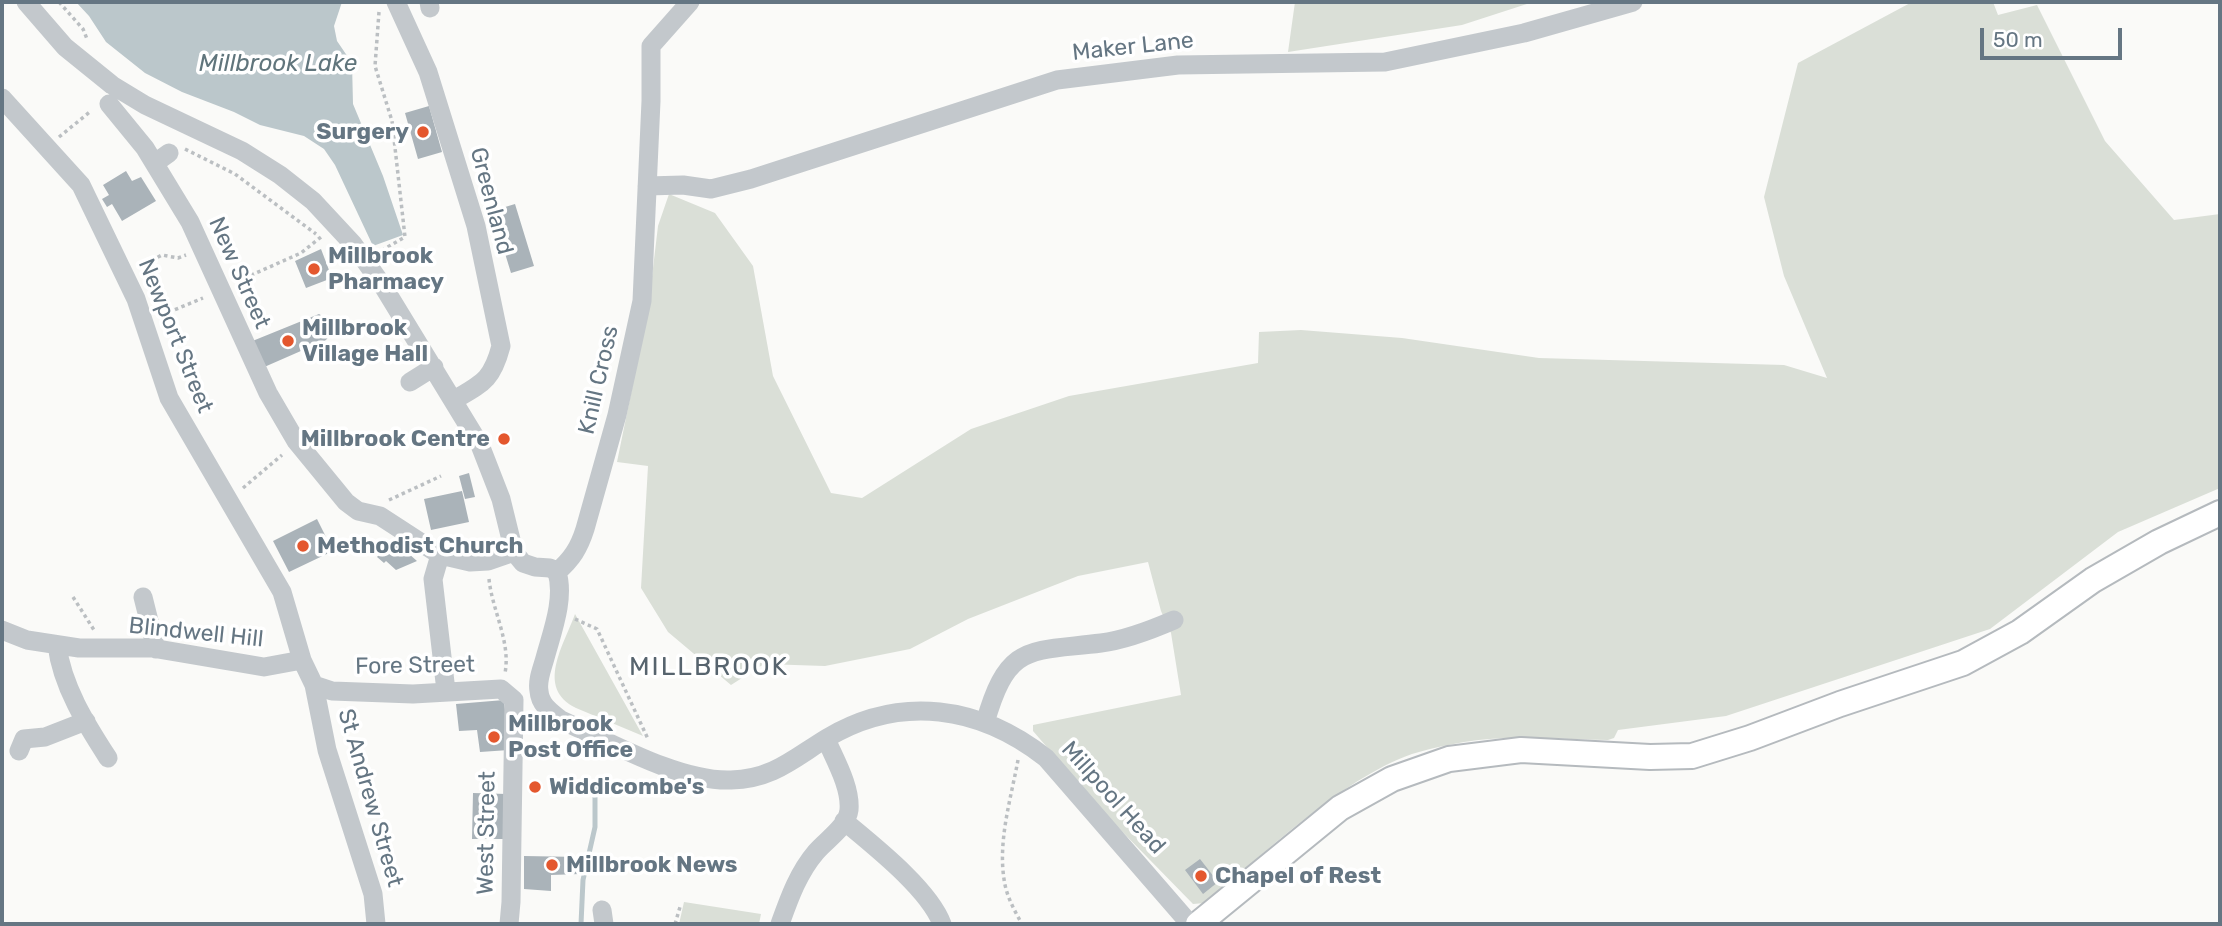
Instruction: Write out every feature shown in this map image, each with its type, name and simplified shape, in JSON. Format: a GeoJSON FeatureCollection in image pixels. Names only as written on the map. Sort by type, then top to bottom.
{"type":"FeatureCollection","features":[{"type":"Feature","properties":{"kind":"main road"},"geometry":{"type":"LineString","coordinates":[[1198,924],[1340,808],[1392,779],[1449,759],[1521,750],[1650,757],[1692,756],[1750,738],[1840,704],[1963,663],[2020,632],[2093,580],[2159,542],[2220,513]]}},
{"type":"Feature","properties":{"kind":"street"},"geometry":{"type":"LineString","coordinates":[[26,2],[65,47],[112,85],[145,106],[242,151],[280,175],[313,201],[328,231],[365,260],[434,367],[480,445],[501,499],[514,551],[523,563],[557,572],[561,586],[538,692],[507,694]]}},
{"type":"Feature","properties":{"kind":"street","name":"Knill Cross"},"geometry":{"type":"LineString","coordinates":[[557,572],[570,561],[580,545],[617,415],[642,301],[651,46],[690,2]]}},
{"type":"Feature","properties":{"kind":"street","name":"Maker Lane"},"geometry":{"type":"LineString","coordinates":[[647,186],[683,185],[711,189],[751,179],[1057,80],[1178,65],[1385,62],[1524,33],[1633,2]]}},
{"type":"Feature","properties":{"kind":"street","name":"Greenland"},"geometry":{"type":"LineString","coordinates":[[387,3],[428,72],[476,226],[501,345],[496,365],[484,382],[454,400]]}},
{"type":"Feature","properties":{"kind":"street","name":"Newport Street"},"geometry":{"type":"LineString","coordinates":[[2,98],[81,185],[144,322],[169,398],[282,592],[302,660],[314,685]]}},
{"type":"Feature","properties":{"kind":"street","name":"New Street"},"geometry":{"type":"LineString","coordinates":[[102,106],[168,154],[190,222],[268,393],[296,441],[346,502],[358,511],[380,516],[440,555]]}},
{"type":"Feature","properties":{"kind":"street"},"geometry":{"type":"LineString","coordinates":[[410,382],[434,367]]}},
{"type":"Feature","properties":{"kind":"street"},"geometry":{"type":"LineString","coordinates":[[446,691],[433,579],[440,555],[470,562],[488,561],[514,551]]}},
{"type":"Feature","properties":{"kind":"street"},"geometry":{"type":"LineString","coordinates":[[143,597],[156,649]]}},
{"type":"Feature","properties":{"kind":"street"},"geometry":{"type":"LineString","coordinates":[[985,723],[1000,680],[1011,666],[1028,653],[1049,647],[1104,643],[1174,620]]}},
{"type":"Feature","properties":{"kind":"street","name":"Blindwell Hill"},"geometry":{"type":"LineString","coordinates":[[2,630],[27,640],[57,645],[79,648],[156,649],[264,667],[302,660]]}},
{"type":"Feature","properties":{"kind":"street"},"geometry":{"type":"LineString","coordinates":[[57,645],[59,662],[86,721],[108,758]]}},
{"type":"Feature","properties":{"kind":"street","name":"Fore Street"},"geometry":{"type":"LineString","coordinates":[[314,685],[332,691],[352,693],[413,694],[446,691],[507,694]]}},
{"type":"Feature","properties":{"kind":"street","name":"St Andrew Street"},"geometry":{"type":"LineString","coordinates":[[314,685],[327,750],[373,894],[376,924]]}},
{"type":"Feature","properties":{"kind":"street","name":"Millpool Head"},"geometry":{"type":"LineString","coordinates":[[538,692],[546,709],[561,720],[670,769],[701,778],[757,778],[784,767],[826,738],[876,716],[906,710],[933,710],[985,723],[1022,738],[1046,758],[1190,924]]}},
{"type":"Feature","properties":{"kind":"street","name":"West Street"},"geometry":{"type":"LineString","coordinates":[[507,694],[511,902],[509,924]]}},
{"type":"Feature","properties":{"kind":"street"},"geometry":{"type":"LineString","coordinates":[[19,751],[24,739],[45,737],[86,721]]}},
{"type":"Feature","properties":{"kind":"street"},"geometry":{"type":"LineString","coordinates":[[780,924],[806,864],[848,815],[848,801],[841,774],[826,738]]}},
{"type":"Feature","properties":{"kind":"street"},"geometry":{"type":"LineString","coordinates":[[844,821],[889,858],[937,911],[942,924]]}},
{"type":"Feature","properties":{"kind":"path"},"geometry":{"type":"LineString","coordinates":[[59,2],[83,29],[92,55],[90,67]]}},
{"type":"Feature","properties":{"kind":"path"},"geometry":{"type":"LineString","coordinates":[[365,260],[405,237],[392,121],[375,66],[387,3]]}},
{"type":"Feature","properties":{"kind":"path"},"geometry":{"type":"LineString","coordinates":[[47,147],[102,106]]}},
{"type":"Feature","properties":{"kind":"path"},"geometry":{"type":"LineString","coordinates":[[144,322],[301,253],[328,231],[235,174],[168,154]]}},
{"type":"Feature","properties":{"kind":"path"},"geometry":{"type":"LineString","coordinates":[[124,275],[162,255],[178,258],[202,248]]}},
{"type":"Feature","properties":{"kind":"path"},"geometry":{"type":"LineString","coordinates":[[227,500],[296,441]]}},
{"type":"Feature","properties":{"kind":"path"},"geometry":{"type":"LineString","coordinates":[[380,516],[385,502],[441,476]]}},
{"type":"Feature","properties":{"kind":"path"},"geometry":{"type":"LineString","coordinates":[[488,561],[490,592],[508,659],[507,694]]}},
{"type":"Feature","properties":{"kind":"path"},"geometry":{"type":"LineString","coordinates":[[72,597],[94,629],[100,648]]}},
{"type":"Feature","properties":{"kind":"path"},"geometry":{"type":"LineString","coordinates":[[556,613],[597,629],[647,736]]}},
{"type":"Feature","properties":{"kind":"path"},"geometry":{"type":"LineString","coordinates":[[1022,738],[1002,862],[1010,901],[1022,924]]}},
{"type":"Feature","properties":{"kind":"path"},"geometry":{"type":"LineString","coordinates":[[675,924],[680,907]]}},
{"type":"Feature","properties":{"kind":"shaded area"},"geometry":{"type":"Polygon","coordinates":[[[1295,2],[1533,2],[1462,25],[1288,52],[1295,2]]]}},
{"type":"Feature","properties":{"kind":"shaded area"},"geometry":{"type":"Polygon","coordinates":[[[1912,2],[1993,2],[1998,15],[2037,5],[2105,141],[2174,220],[2220,214],[2220,488],[2118,532],[1990,629],[1726,716],[1618,730],[1614,738],[1608,740],[1500,738],[1464,742],[1412,754],[1358,781],[1331,799],[1205,903],[1193,904],[1104,813],[1033,731],[1033,725],[1181,695],[1171,633],[1161,611],[1148,562],[1078,576],[968,619],[910,649],[825,666],[764,664],[731,685],[668,632],[641,588],[648,466],[617,462],[648,310],[658,226],[669,194],[715,213],[753,266],[773,376],[831,493],[862,498],[971,429],[1069,396],[1258,363],[1259,332],[1301,330],[1402,338],[1539,358],[1784,365],[1827,378],[1784,276],[1764,197],[1798,63],[1912,2]]]}},
{"type":"Feature","properties":{"kind":"shaded area"},"geometry":{"type":"Polygon","coordinates":[[[575,614],[643,736],[576,708],[564,699],[557,689],[556,665],[575,614]]]}},
{"type":"Feature","properties":{"kind":"shaded area"},"geometry":{"type":"Polygon","coordinates":[[[684,902],[761,914],[759,924],[679,924],[684,902]]]}},
{"type":"Feature","properties":{"kind":"water","name":"Millbrook Lake"},"geometry":{"type":"Polygon","coordinates":[[[76,2],[342,2],[334,26],[337,41],[352,63],[353,104],[383,176],[403,235],[373,246],[335,165],[324,149],[304,136],[260,125],[145,73],[106,42],[76,2]]]}},
{"type":"Feature","properties":{"kind":"building","name":"Surgery"},"geometry":{"type":"Polygon","coordinates":[[[429,106],[442,152],[418,159],[405,113],[429,106]]]}},
{"type":"Feature","properties":{"kind":"building"},"geometry":{"type":"Polygon","coordinates":[[[126,171],[132,181],[141,177],[156,201],[122,221],[112,204],[107,207],[102,199],[109,195],[103,185],[126,171]]]}},
{"type":"Feature","properties":{"kind":"building"},"geometry":{"type":"Polygon","coordinates":[[[515,204],[534,266],[511,273],[492,211],[515,204]]]}},
{"type":"Feature","properties":{"kind":"building","name":"Millbrook Pharmacy"},"geometry":{"type":"Polygon","coordinates":[[[321,249],[332,278],[306,288],[295,261],[321,249]]]}},
{"type":"Feature","properties":{"kind":"building","name":"Millbrook Village Hall"},"geometry":{"type":"Polygon","coordinates":[[[319,314],[324,317],[332,332],[326,340],[262,368],[250,342],[319,314]]]}},
{"type":"Feature","properties":{"kind":"building"},"geometry":{"type":"Polygon","coordinates":[[[469,473],[475,497],[465,499],[459,476],[469,473]]]}},
{"type":"Feature","properties":{"kind":"building"},"geometry":{"type":"Polygon","coordinates":[[[462,491],[469,522],[431,530],[424,499],[462,491]]]}},
{"type":"Feature","properties":{"kind":"building","name":"Methodist Church"},"geometry":{"type":"Polygon","coordinates":[[[317,519],[333,551],[289,572],[273,541],[317,519]]]}},
{"type":"Feature","properties":{"kind":"building"},"geometry":{"type":"Polygon","coordinates":[[[392,539],[417,561],[396,570],[377,557],[392,539]]]}},
{"type":"Feature","properties":{"kind":"building"},"geometry":{"type":"Polygon","coordinates":[[[504,700],[509,750],[480,752],[477,730],[459,731],[456,704],[504,700]]]}},
{"type":"Feature","properties":{"kind":"building"},"geometry":{"type":"Polygon","coordinates":[[[473,793],[507,794],[507,839],[472,839],[473,793]]]}},
{"type":"Feature","properties":{"kind":"building","name":"Millbrook News"},"geometry":{"type":"Polygon","coordinates":[[[524,856],[580,857],[580,874],[551,875],[551,891],[524,889],[524,856]]]}},
{"type":"Feature","properties":{"kind":"building","name":"Chapel of Rest"},"geometry":{"type":"Polygon","coordinates":[[[1200,859],[1218,882],[1203,894],[1185,870],[1200,859]]]}},
{"type":"Feature","properties":{"kind":"waterway"},"geometry":{"type":"LineString","coordinates":[[581,924],[583,880],[595,827],[595,785]]}},
{"type":"Feature","properties":{"kind":"place","name":"Surgery"},"geometry":{"type":"Point","coordinates":[423,132]}},
{"type":"Feature","properties":{"kind":"place","name":"Millbrook Pharmacy"},"geometry":{"type":"Point","coordinates":[314,269]}},
{"type":"Feature","properties":{"kind":"place","name":"Millbrook Village Hall"},"geometry":{"type":"Point","coordinates":[288,341]}},
{"type":"Feature","properties":{"kind":"place","name":"Millbrook Centre"},"geometry":{"type":"Point","coordinates":[504,439]}},
{"type":"Feature","properties":{"kind":"place","name":"Methodist Church"},"geometry":{"type":"Point","coordinates":[303,546]}},
{"type":"Feature","properties":{"kind":"place","name":"Millbrook Post Office"},"geometry":{"type":"Point","coordinates":[494,737]}},
{"type":"Feature","properties":{"kind":"place","name":"Widdicombe's"},"geometry":{"type":"Point","coordinates":[535,787]}},
{"type":"Feature","properties":{"kind":"place","name":"Millbrook News"},"geometry":{"type":"Point","coordinates":[552,865]}},
{"type":"Feature","properties":{"kind":"place","name":"Chapel of Rest"},"geometry":{"type":"Point","coordinates":[1201,876]}},
{"type":"Feature","properties":{"kind":"district","name":"MILLBROOK"},"geometry":{"type":"Point","coordinates":[709,667]}}]}
